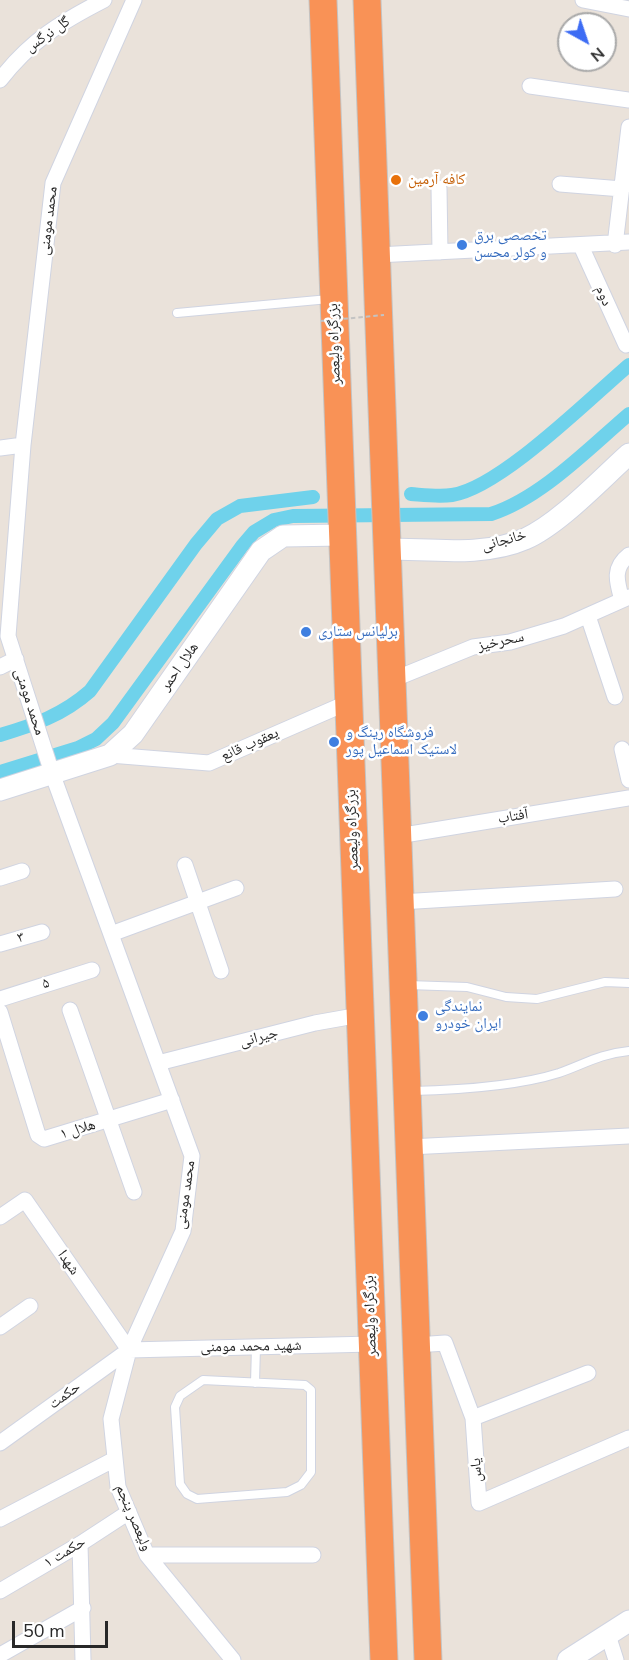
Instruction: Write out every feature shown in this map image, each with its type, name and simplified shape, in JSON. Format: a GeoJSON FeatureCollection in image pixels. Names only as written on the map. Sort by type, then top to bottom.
{"type":"FeatureCollection","features":[{"type":"Feature","properties":{"kind":"highway","name":"بزرگراه ولیعصر"},"geometry":{"type":"LineString","coordinates":[[323,0],[327,310],[342,535],[384,1660]]}},
{"type":"Feature","properties":{"kind":"highway"},"geometry":{"type":"LineString","coordinates":[[368,0],[428,1660]]}},
{"type":"Feature","properties":{"kind":"highway"},"geometry":{"type":"LineString","coordinates":[[365,1140],[376,1152],[391,1154],[409,1142]]}},
{"type":"Feature","properties":{"kind":"highway"},"geometry":{"type":"LineString","coordinates":[[366,1185],[370,1178],[382,1172],[401,1174],[410,1184]]}},
{"type":"Feature","properties":{"kind":"main road","name":"خانجانی"},"geometry":{"type":"LineString","coordinates":[[387,549],[485,549],[525,539],[562,514],[629,454]]}},
{"type":"Feature","properties":{"kind":"main road","name":"هلال احمر"},"geometry":{"type":"LineString","coordinates":[[0,790],[51,769],[110,755],[133,734],[261,551],[283,536],[342,535]]}},
{"type":"Feature","properties":{"kind":"main road"},"geometry":{"type":"LineString","coordinates":[[568,1660],[629,1621]]}},
{"type":"Feature","properties":{"kind":"street","name":"گل نرگس"},"geometry":{"type":"LineString","coordinates":[[0,80],[18,57],[43,34],[104,0]]}},
{"type":"Feature","properties":{"kind":"street","name":"محمد مومنی"},"geometry":{"type":"LineString","coordinates":[[129,1350],[183,1231],[192,1156],[51,769],[16,659],[4,636],[53,183],[134,0]]}},
{"type":"Feature","properties":{"kind":"street"},"geometry":{"type":"LineString","coordinates":[[583,0],[629,9]]}},
{"type":"Feature","properties":{"kind":"street"},"geometry":{"type":"LineString","coordinates":[[530,86],[629,100]]}},
{"type":"Feature","properties":{"kind":"street"},"geometry":{"type":"LineString","coordinates":[[377,255],[622,243],[622,189],[628,137]]}},
{"type":"Feature","properties":{"kind":"street"},"geometry":{"type":"LineString","coordinates":[[560,184],[622,189]]}},
{"type":"Feature","properties":{"kind":"street"},"geometry":{"type":"LineString","coordinates":[[439,189],[440,252]]}},
{"type":"Feature","properties":{"kind":"street","name":"دوم"},"geometry":{"type":"LineString","coordinates":[[581,246],[626,345]]}},
{"type":"Feature","properties":{"kind":"street"},"geometry":{"type":"LineString","coordinates":[[0,447],[23,445]]}},
{"type":"Feature","properties":{"kind":"street"},"geometry":{"type":"LineString","coordinates":[[622,602],[615,575],[622,560],[629,555]]}},
{"type":"Feature","properties":{"kind":"street","name":"سحرخیز"},"geometry":{"type":"LineString","coordinates":[[392,680],[473,647],[510,642],[564,626],[622,602]]}},
{"type":"Feature","properties":{"kind":"street"},"geometry":{"type":"LineString","coordinates":[[588,616],[615,697]]}},
{"type":"Feature","properties":{"kind":"street"},"geometry":{"type":"LineString","coordinates":[[0,667],[16,659]]}},
{"type":"Feature","properties":{"kind":"street","name":"یعقوب قانع"},"geometry":{"type":"LineString","coordinates":[[110,755],[209,763],[349,702]]}},
{"type":"Feature","properties":{"kind":"street"},"geometry":{"type":"LineString","coordinates":[[622,749],[629,780]]}},
{"type":"Feature","properties":{"kind":"street","name":"آفتاب"},"geometry":{"type":"LineString","coordinates":[[398,836],[629,798]]}},
{"type":"Feature","properties":{"kind":"street"},"geometry":{"type":"LineString","coordinates":[[185,866],[221,972]]}},
{"type":"Feature","properties":{"kind":"street"},"geometry":{"type":"LineString","coordinates":[[0,878],[22,871]]}},
{"type":"Feature","properties":{"kind":"street"},"geometry":{"type":"LineString","coordinates":[[111,934],[198,904],[236,888]]}},
{"type":"Feature","properties":{"kind":"street"},"geometry":{"type":"LineString","coordinates":[[400,902],[615,889]]}},
{"type":"Feature","properties":{"kind":"street","name":"۳"},"geometry":{"type":"LineString","coordinates":[[0,944],[42,932]]}},
{"type":"Feature","properties":{"kind":"street","name":"۵"},"geometry":{"type":"LineString","coordinates":[[0,999],[92,970]]}},
{"type":"Feature","properties":{"kind":"street"},"geometry":{"type":"LineString","coordinates":[[70,1010],[134,1192]]}},
{"type":"Feature","properties":{"kind":"street","name":"هلال ۱"},"geometry":{"type":"LineString","coordinates":[[0,1012],[5,1049],[38,1135],[44,1139],[172,1100]]}},
{"type":"Feature","properties":{"kind":"street","name":"جیرانی"},"geometry":{"type":"LineString","coordinates":[[158,1063],[315,1023],[360,1015]]}},
{"type":"Feature","properties":{"kind":"street"},"geometry":{"type":"LineString","coordinates":[[409,1142],[629,1136]]}},
{"type":"Feature","properties":{"kind":"street","name":"شهدا"},"geometry":{"type":"LineString","coordinates":[[0,1217],[25,1200],[129,1350]]}},
{"type":"Feature","properties":{"kind":"street"},"geometry":{"type":"LineString","coordinates":[[0,1327],[30,1306]]}},
{"type":"Feature","properties":{"kind":"street","name":"یاس"},"geometry":{"type":"LineString","coordinates":[[416,1345],[445,1343],[473,1418],[479,1503],[629,1438]]}},
{"type":"Feature","properties":{"kind":"street","name":"شهید محمد مومنی"},"geometry":{"type":"LineString","coordinates":[[129,1350],[372,1344]]}},
{"type":"Feature","properties":{"kind":"street","name":"حکمت"},"geometry":{"type":"LineString","coordinates":[[0,1443],[129,1350]]}},
{"type":"Feature","properties":{"kind":"street","name":"ولیعصر پنجم"},"geometry":{"type":"LineString","coordinates":[[129,1350],[111,1419],[113,1460],[118,1487],[147,1555],[233,1660]]}},
{"type":"Feature","properties":{"kind":"street"},"geometry":{"type":"LineString","coordinates":[[473,1418],[588,1373]]}},
{"type":"Feature","properties":{"kind":"street"},"geometry":{"type":"LineString","coordinates":[[0,1519],[113,1460]]}},
{"type":"Feature","properties":{"kind":"street","name":"حکمت ۱"},"geometry":{"type":"LineString","coordinates":[[0,1591],[129,1512]]}},
{"type":"Feature","properties":{"kind":"street"},"geometry":{"type":"LineString","coordinates":[[80,1544],[83,1660]]}},
{"type":"Feature","properties":{"kind":"street"},"geometry":{"type":"LineString","coordinates":[[147,1555],[313,1555]]}},
{"type":"Feature","properties":{"kind":"street"},"geometry":{"type":"LineString","coordinates":[[0,1655],[83,1608]]}},
{"type":"Feature","properties":{"kind":"street"},"geometry":{"type":"LineString","coordinates":[[608,1635],[616,1660]]}},
{"type":"Feature","properties":{"kind":"lane"},"geometry":{"type":"LineString","coordinates":[[177,313],[327,310]]}},
{"type":"Feature","properties":{"kind":"lane"},"geometry":{"type":"LineString","coordinates":[[403,985],[467,987],[506,997],[537,999],[605,982],[629,983]]}},
{"type":"Feature","properties":{"kind":"lane"},"geometry":{"type":"LineString","coordinates":[[407,1091],[477,1086],[540,1077],[559,1073],[598,1056],[629,1051]]}},
{"type":"Feature","properties":{"kind":"lane"},"geometry":{"type":"LineString","coordinates":[[255,1383],[256,1347]]}},
{"type":"Feature","properties":{"kind":"lane"},"geometry":{"type":"LineString","coordinates":[[203,1380],[255,1383],[305,1385],[311,1390],[311,1472],[301,1485],[287,1492],[197,1499],[187,1494],[180,1484],[175,1407],[180,1396],[203,1380]]}},
{"type":"Feature","properties":{"kind":"path"},"geometry":{"type":"LineString","coordinates":[[327,310],[384,315]]}},
{"type":"Feature","properties":{"kind":"waterway"},"geometry":{"type":"LineString","coordinates":[[411,494],[452,495],[472,489],[494,477],[544,440],[629,365]]}},
{"type":"Feature","properties":{"kind":"waterway"},"geometry":{"type":"LineString","coordinates":[[0,772],[78,748],[96,739],[113,723],[242,546],[254,532],[274,520],[293,516],[491,514],[510,507],[564,471],[629,414]]}},
{"type":"Feature","properties":{"kind":"waterway"},"geometry":{"type":"LineString","coordinates":[[0,735],[48,718],[69,707],[90,691],[196,544],[217,519],[240,506],[313,497]]}},
{"type":"Feature","properties":{"kind":"place","name":"کافه آرمین"},"geometry":{"type":"Point","coordinates":[396,180]}},
{"type":"Feature","properties":{"kind":"place","name":"تخصصی برق و کولر محسن"},"geometry":{"type":"Point","coordinates":[462,245]}},
{"type":"Feature","properties":{"kind":"place","name":"برلیانس ستاری"},"geometry":{"type":"Point","coordinates":[306,632]}},
{"type":"Feature","properties":{"kind":"place","name":"فروشگاه رینگ و لاستیک اسماعیل پور"},"geometry":{"type":"Point","coordinates":[334,742]}},
{"type":"Feature","properties":{"kind":"place","name":"نمایندگی ایران خودرو"},"geometry":{"type":"Point","coordinates":[423,1016]}}]}
